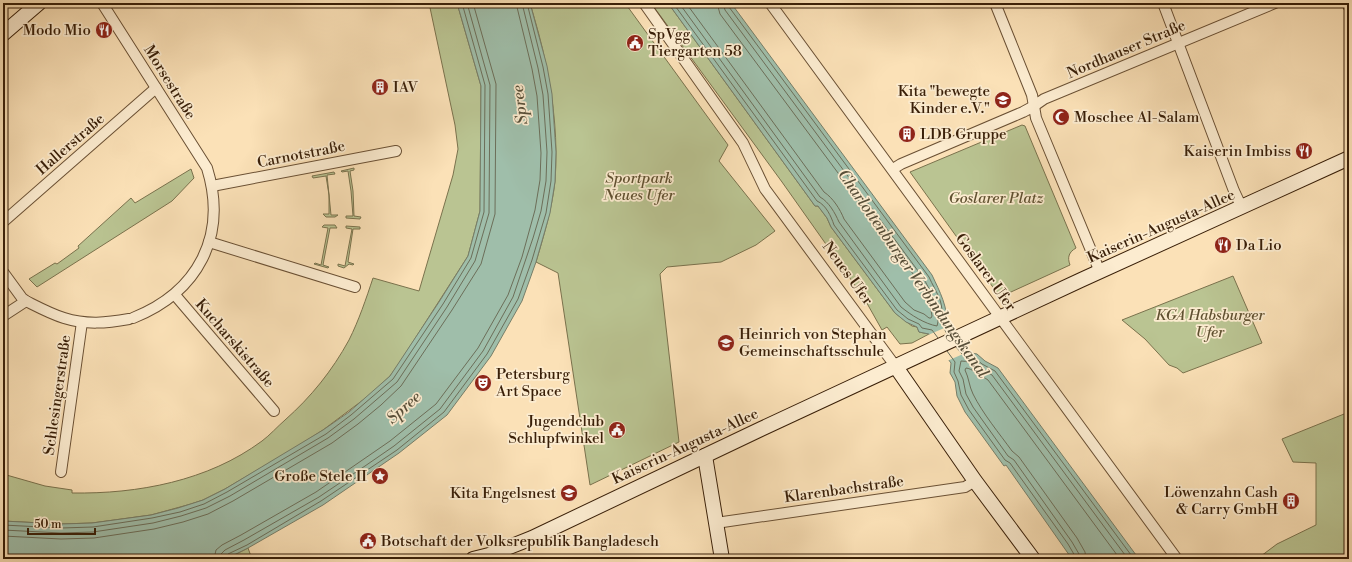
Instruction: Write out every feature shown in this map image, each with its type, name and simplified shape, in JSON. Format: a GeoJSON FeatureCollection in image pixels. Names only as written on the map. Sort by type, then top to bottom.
{"type":"FeatureCollection","features":[{"type":"Feature","properties":{"kind":"main road"},"geometry":{"type":"LineString","coordinates":[[3,34],[39,3]]}},
{"type":"Feature","properties":{"kind":"main road","name":"Kaiserin-Augusta-Allee"},"geometry":{"type":"LineString","coordinates":[[473,559],[489,555],[532,538],[1001,318],[1349,158]]}},
{"type":"Feature","properties":{"kind":"main road","name":"Neues Ufer"},"geometry":{"type":"LineString","coordinates":[[896,367],[975,480],[1033,559]]}},
{"type":"Feature","properties":{"kind":"main road"},"geometry":{"type":"LineString","coordinates":[[705,456],[722,559]]}},
{"type":"Feature","properties":{"kind":"street","name":"Morsestraße"},"geometry":{"type":"LineString","coordinates":[[102,3],[207,168],[211,182]]}},
{"type":"Feature","properties":{"kind":"street","name":"Neues Ufer"},"geometry":{"type":"LineString","coordinates":[[644,3],[743,143],[765,189],[896,367]]}},
{"type":"Feature","properties":{"kind":"street","name":"Goslarer Ufer"},"geometry":{"type":"LineString","coordinates":[[770,3],[1177,559]]}},
{"type":"Feature","properties":{"kind":"street"},"geometry":{"type":"LineString","coordinates":[[995,3],[1032,95],[1036,118],[1100,272]]}},
{"type":"Feature","properties":{"kind":"street"},"geometry":{"type":"LineString","coordinates":[[1162,3],[1234,191],[1242,208]]}},
{"type":"Feature","properties":{"kind":"street","name":"Nordhauser Straße"},"geometry":{"type":"LineString","coordinates":[[1034,106],[1044,99],[1275,3]]}},
{"type":"Feature","properties":{"kind":"street"},"geometry":{"type":"LineString","coordinates":[[1348,3],[1349,7]]}},
{"type":"Feature","properties":{"kind":"street","name":"Hallerstraße"},"geometry":{"type":"LineString","coordinates":[[3,222],[156,88]]}},
{"type":"Feature","properties":{"kind":"street"},"geometry":{"type":"LineString","coordinates":[[893,169],[901,164],[1034,106]]}},
{"type":"Feature","properties":{"kind":"street","name":"Carnotstraße"},"geometry":{"type":"LineString","coordinates":[[211,182],[396,151]]}},
{"type":"Feature","properties":{"kind":"street"},"geometry":{"type":"LineString","coordinates":[[3,272],[26,302],[63,318],[82,322],[111,322],[131,319],[155,308],[174,295],[196,270],[209,242],[214,214],[211,182]]}},
{"type":"Feature","properties":{"kind":"street"},"geometry":{"type":"LineString","coordinates":[[209,242],[355,287]]}},
{"type":"Feature","properties":{"kind":"street","name":"Kucharskistraße"},"geometry":{"type":"LineString","coordinates":[[174,295],[274,411]]}},
{"type":"Feature","properties":{"kind":"street"},"geometry":{"type":"LineString","coordinates":[[3,316],[26,302]]}},
{"type":"Feature","properties":{"kind":"street","name":"Schlesingerstraße"},"geometry":{"type":"LineString","coordinates":[[61,472],[82,322]]}},
{"type":"Feature","properties":{"kind":"street","name":"Klarenbachstraße"},"geometry":{"type":"LineString","coordinates":[[716,523],[965,487],[975,480]]}},
{"type":"Feature","properties":{"kind":"green space"},"geometry":{"type":"Polygon","coordinates":[[[429,3],[457,3],[481,86],[480,211],[468,256],[390,376],[371,394],[323,430],[225,489],[203,500],[151,515],[92,523],[61,524],[3,521],[3,474],[45,486],[72,490],[72,493],[97,493],[147,488],[172,482],[219,466],[241,455],[265,439],[295,411],[328,373],[353,332],[373,278],[419,291],[453,175],[458,149],[455,125],[429,3]]]}},
{"type":"Feature","properties":{"kind":"green space","name":"Sportpark Neues Ufer"},"geometry":{"type":"Polygon","coordinates":[[[530,3],[625,3],[728,145],[719,161],[775,231],[756,245],[721,262],[667,267],[660,274],[679,442],[590,485],[558,273],[536,262],[552,202],[555,181],[556,152],[555,123],[549,79],[541,42],[530,3]]]}},
{"type":"Feature","properties":{"kind":"green space"},"geometry":{"type":"Polygon","coordinates":[[[651,3],[668,3],[815,206],[818,206],[827,218],[831,227],[895,313],[912,326],[917,327],[919,332],[929,334],[912,343],[900,344],[887,327],[882,330],[864,298],[782,182],[651,3]]]}},
{"type":"Feature","properties":{"kind":"green space","name":"Goslarer Platz"},"geometry":{"type":"Polygon","coordinates":[[[1022,125],[1025,126],[1076,248],[1069,255],[1070,265],[1000,297],[910,172],[1022,125]]]}},
{"type":"Feature","properties":{"kind":"green space"},"geometry":{"type":"Polygon","coordinates":[[[354,168],[354,170],[350,171],[353,191],[354,216],[361,217],[360,219],[346,218],[346,216],[353,216],[351,191],[348,171],[341,171],[354,168]]]}},
{"type":"Feature","properties":{"kind":"green space"},"geometry":{"type":"Polygon","coordinates":[[[191,169],[194,178],[172,201],[37,287],[29,279],[55,263],[57,264],[79,248],[78,246],[131,198],[135,203],[191,169]]]}},
{"type":"Feature","properties":{"kind":"green space"},"geometry":{"type":"Polygon","coordinates":[[[334,172],[335,174],[327,175],[329,195],[326,176],[313,178],[312,176],[334,172]]]}},
{"type":"Feature","properties":{"kind":"green space"},"geometry":{"type":"Polygon","coordinates":[[[329,195],[331,215],[338,215],[335,217],[326,217],[323,214],[329,214],[329,195]]]}},
{"type":"Feature","properties":{"kind":"green space"},"geometry":{"type":"Polygon","coordinates":[[[324,225],[335,225],[337,228],[330,228],[323,265],[329,267],[328,268],[314,264],[321,265],[328,228],[322,227],[324,225]]]}},
{"type":"Feature","properties":{"kind":"green space"},"geometry":{"type":"Polygon","coordinates":[[[346,226],[360,227],[360,229],[353,229],[348,262],[354,264],[349,264],[344,268],[338,266],[338,264],[345,266],[352,229],[346,228],[346,226]]]}},
{"type":"Feature","properties":{"kind":"green space","name":"KGA Habsburger Ufer"},"geometry":{"type":"Polygon","coordinates":[[[1233,276],[1262,343],[1183,373],[1177,368],[1169,365],[1145,339],[1122,320],[1233,276]]]}},
{"type":"Feature","properties":{"kind":"green space"},"geometry":{"type":"Polygon","coordinates":[[[1349,412],[1349,559],[1257,559],[1277,544],[1316,525],[1316,463],[1293,462],[1282,439],[1349,412]]]}},
{"type":"Feature","properties":{"kind":"green space"},"geometry":{"type":"Polygon","coordinates":[[[248,548],[252,559],[226,559],[248,548]]]}},
{"type":"Feature","properties":{"kind":"water","name":"Spree"},"geometry":{"type":"Polygon","coordinates":[[[457,3],[530,3],[547,66],[552,94],[556,152],[555,182],[550,213],[536,262],[522,301],[491,356],[447,415],[399,453],[323,505],[226,559],[3,559],[3,521],[61,524],[92,523],[151,515],[203,500],[225,489],[323,430],[349,412],[390,376],[468,256],[480,211],[481,86],[457,3]]]}},
{"type":"Feature","properties":{"kind":"water","name":"Charlottenburger Verbindungskanal"},"geometry":{"type":"Polygon","coordinates":[[[668,3],[731,3],[932,275],[945,306],[947,326],[965,352],[977,354],[985,361],[998,368],[1139,559],[1072,559],[1006,465],[1004,466],[965,412],[957,396],[955,382],[950,373],[951,363],[929,334],[919,332],[917,327],[906,322],[895,313],[831,227],[827,218],[818,206],[815,206],[668,3]]]}},
{"type":"Feature","properties":{"kind":"pier"},"geometry":{"type":"Polygon","coordinates":[[[949,326],[966,350],[970,351],[947,361],[928,335],[949,326]]]}},
{"type":"Feature","properties":{"kind":"place","name":"Modo Mio"},"geometry":{"type":"Point","coordinates":[104,30]}},
{"type":"Feature","properties":{"kind":"place","name":"SpVgg Tiergarten 58"},"geometry":{"type":"Point","coordinates":[635,43]}},
{"type":"Feature","properties":{"kind":"place","name":"IAV"},"geometry":{"type":"Point","coordinates":[380,87]}},
{"type":"Feature","properties":{"kind":"place","name":"Kita \"bewegte Kinder e.V.\""},"geometry":{"type":"Point","coordinates":[1003,100]}},
{"type":"Feature","properties":{"kind":"place","name":"Moschee Al-Salam"},"geometry":{"type":"Point","coordinates":[1061,117]}},
{"type":"Feature","properties":{"kind":"place","name":"LDB Gruppe"},"geometry":{"type":"Point","coordinates":[907,134]}},
{"type":"Feature","properties":{"kind":"place","name":"Kaiserin Imbiss"},"geometry":{"type":"Point","coordinates":[1304,151]}},
{"type":"Feature","properties":{"kind":"place","name":"Da Lio"},"geometry":{"type":"Point","coordinates":[1223,245]}},
{"type":"Feature","properties":{"kind":"place","name":"Heinrich von Stephan Gemeinschaftsschule"},"geometry":{"type":"Point","coordinates":[726,343]}},
{"type":"Feature","properties":{"kind":"place","name":"Petersburg Art Space"},"geometry":{"type":"Point","coordinates":[483,383]}},
{"type":"Feature","properties":{"kind":"place","name":"Jugendclub Schlupfwinkel"},"geometry":{"type":"Point","coordinates":[617,430]}},
{"type":"Feature","properties":{"kind":"place","name":"Große Stele II"},"geometry":{"type":"Point","coordinates":[380,476]}},
{"type":"Feature","properties":{"kind":"place","name":"Kita Engelsnest"},"geometry":{"type":"Point","coordinates":[569,493]}},
{"type":"Feature","properties":{"kind":"place","name":"Löwenzahn Cash & Carry GmbH"},"geometry":{"type":"Point","coordinates":[1291,501]}},
{"type":"Feature","properties":{"kind":"place","name":"Botschaft der Volksrepublik Bangladesch"},"geometry":{"type":"Point","coordinates":[368,541]}}]}
